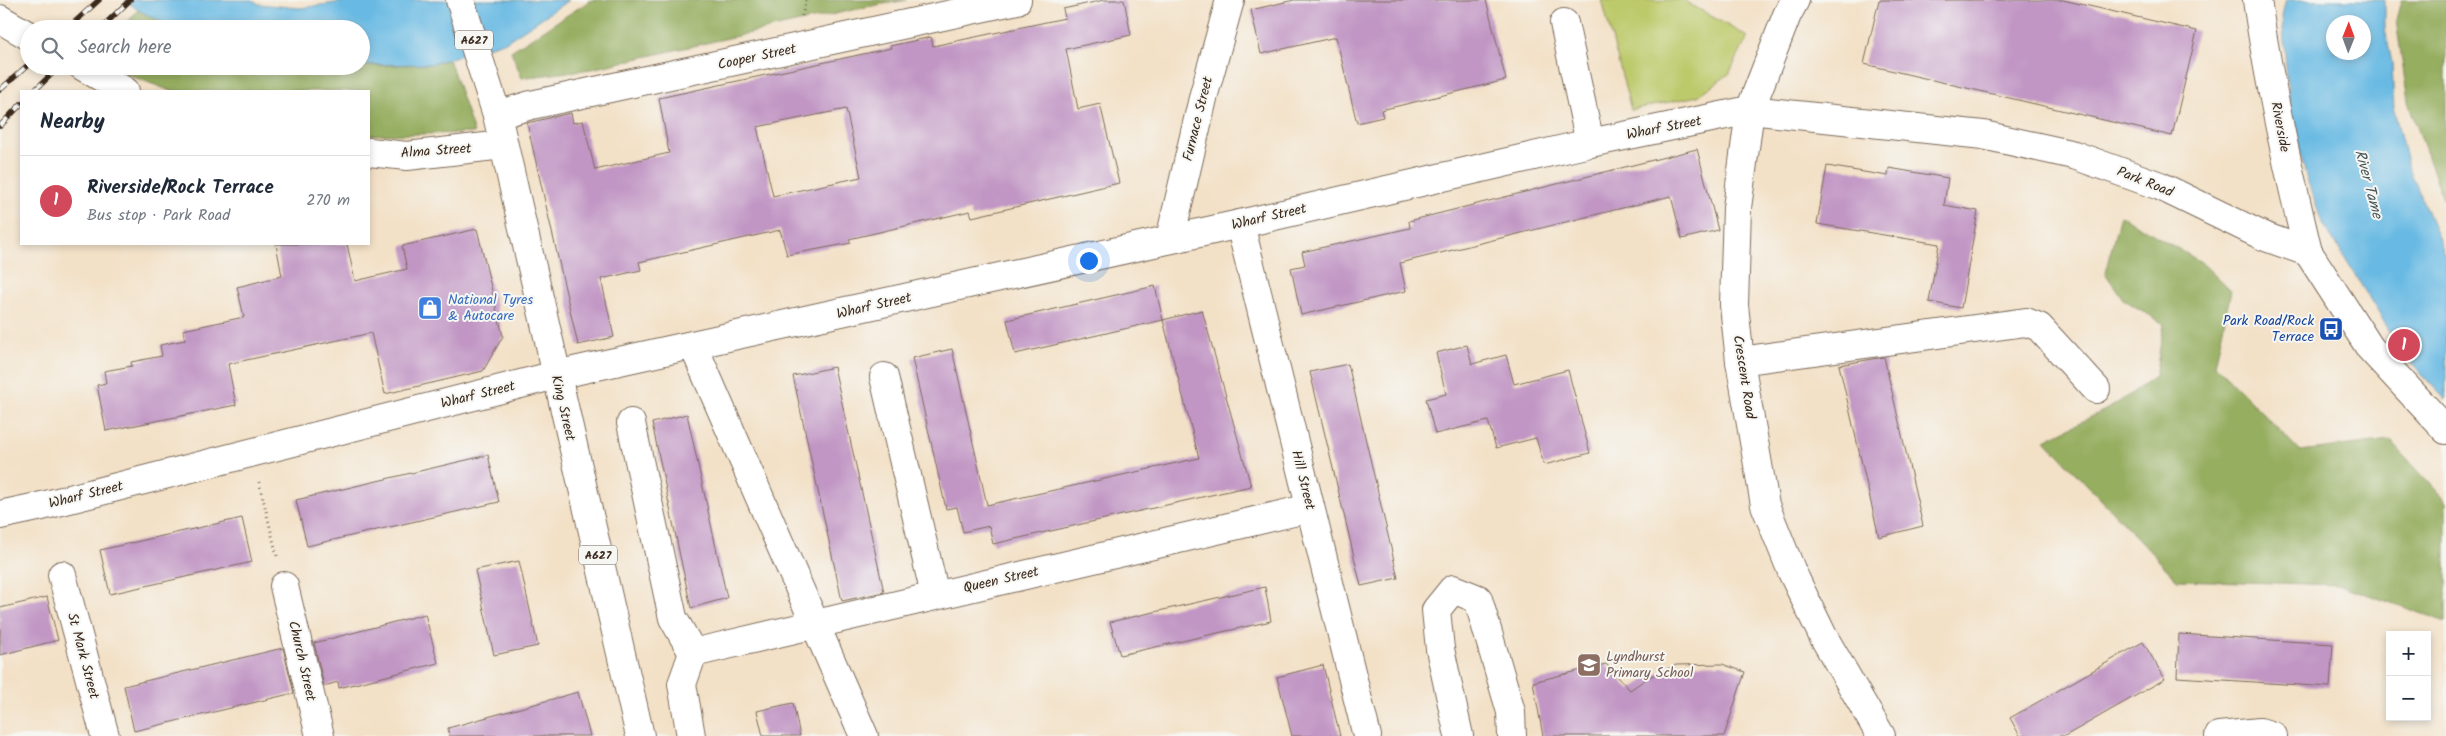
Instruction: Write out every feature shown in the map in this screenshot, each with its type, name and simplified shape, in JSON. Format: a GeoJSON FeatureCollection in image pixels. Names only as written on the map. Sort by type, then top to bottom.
{"type":"FeatureCollection","features":[{"type":"Feature","properties":{"kind":"street","name":"King Street"},"geometry":{"type":"LineString","coordinates":[[460,0],[487,79],[497,115],[640,736]]}},
{"type":"Feature","properties":{"kind":"street","name":"Cooper Street"},"geometry":{"type":"LineString","coordinates":[[497,115],[531,105],[1017,0]]}},
{"type":"Feature","properties":{"kind":"street","name":"Furnace Street"},"geometry":{"type":"LineString","coordinates":[[1170,239],[1204,94],[1230,0]]}},
{"type":"Feature","properties":{"kind":"street","name":"Crescent Road"},"geometry":{"type":"LineString","coordinates":[[1795,0],[1787,15],[1750,110],[1737,208],[1734,305],[1740,361],[1765,505],[1792,572],[1823,636],[1881,736]]}},
{"type":"Feature","properties":{"kind":"street","name":"Riverside"},"geometry":{"type":"LineString","coordinates":[[2257,0],[2263,45],[2308,252]]}},
{"type":"Feature","properties":{"kind":"street"},"geometry":{"type":"LineString","coordinates":[[0,19],[20,31]]}},
{"type":"Feature","properties":{"kind":"street"},"geometry":{"type":"LineString","coordinates":[[1564,23],[1590,142]]}},
{"type":"Feature","properties":{"kind":"street"},"geometry":{"type":"LineString","coordinates":[[98,75],[124,90]]}},
{"type":"Feature","properties":{"kind":"street","name":"Wharf Street"},"geometry":{"type":"LineString","coordinates":[[0,515],[42,506],[556,375],[1240,224],[1590,142],[1750,110]]}},
{"type":"Feature","properties":{"kind":"street","name":"Park Road"},"geometry":{"type":"LineString","coordinates":[[1750,110],[1984,135],[2074,155],[2160,186],[2263,236],[2308,252]]}},
{"type":"Feature","properties":{"kind":"street","name":"Alma Street"},"geometry":{"type":"LineString","coordinates":[[370,152],[407,156],[503,145]]}},
{"type":"Feature","properties":{"kind":"street","name":"Hill Street"},"geometry":{"type":"LineString","coordinates":[[1240,224],[1367,736]]}},
{"type":"Feature","properties":{"kind":"street"},"geometry":{"type":"LineString","coordinates":[[2308,252],[2370,348],[2446,430]]}},
{"type":"Feature","properties":{"kind":"street"},"geometry":{"type":"LineString","coordinates":[[1740,361],[2026,322],[2039,327],[2096,389]]}},
{"type":"Feature","properties":{"kind":"street"},"geometry":{"type":"LineString","coordinates":[[693,345],[864,736]]}},
{"type":"Feature","properties":{"kind":"street"},"geometry":{"type":"LineString","coordinates":[[884,377],[935,595]]}},
{"type":"Feature","properties":{"kind":"street"},"geometry":{"type":"LineString","coordinates":[[631,423],[673,618],[693,653],[682,684],[691,736]]}},
{"type":"Feature","properties":{"kind":"street","name":"Queen Street"},"geometry":{"type":"LineString","coordinates":[[693,653],[1310,508]]}},
{"type":"Feature","properties":{"kind":"street","name":"St Mark Street"},"geometry":{"type":"LineString","coordinates":[[62,576],[105,736]]}},
{"type":"Feature","properties":{"kind":"street","name":"Church Street"},"geometry":{"type":"LineString","coordinates":[[284,586],[320,736]]}},
{"type":"Feature","properties":{"kind":"street"},"geometry":{"type":"LineString","coordinates":[[1459,736],[1440,649],[1436,610],[1454,589],[1478,599],[1511,712],[1512,736]]}},
{"type":"Feature","properties":{"kind":"street"},"geometry":{"type":"LineString","coordinates":[[2219,736],[2260,732],[2273,736]]}},
{"type":"Feature","properties":{"kind":"path"},"geometry":{"type":"LineString","coordinates":[[252,452],[284,586]]}},
{"type":"Feature","properties":{"kind":"green space"},"geometry":{"type":"Polygon","coordinates":[[[591,0],[907,0],[866,7],[591,69],[522,78],[511,51],[591,0]]]}},
{"type":"Feature","properties":{"kind":"green space"},"geometry":{"type":"Polygon","coordinates":[[[1602,0],[1683,0],[1748,37],[1729,74],[1698,96],[1631,110],[1602,0]]]}},
{"type":"Feature","properties":{"kind":"green space"},"geometry":{"type":"Polygon","coordinates":[[[2401,0],[2446,0],[2446,206],[2408,102],[2396,20],[2401,0]]]}},
{"type":"Feature","properties":{"kind":"green space"},"geometry":{"type":"Polygon","coordinates":[[[138,10],[158,20],[130,20],[138,10]]]}},
{"type":"Feature","properties":{"kind":"green space"},"geometry":{"type":"Polygon","coordinates":[[[449,59],[474,133],[370,135],[370,90],[168,90],[129,75],[370,75],[370,66],[432,64],[449,59]]]}},
{"type":"Feature","properties":{"kind":"green space"},"geometry":{"type":"Polygon","coordinates":[[[2120,215],[2201,262],[2231,291],[2215,365],[2300,451],[2390,440],[2446,501],[2446,622],[2340,585],[2177,580],[2045,440],[2113,406],[2155,377],[2164,324],[2123,299],[2105,273],[2120,215]]]}},
{"type":"Feature","properties":{"kind":"water"},"geometry":{"type":"Polygon","coordinates":[[[125,0],[252,0],[259,4],[300,8],[356,0],[569,0],[507,41],[432,64],[370,65],[370,20],[158,20],[138,10],[125,0]]]}},
{"type":"Feature","properties":{"kind":"water","name":"River Tame"},"geometry":{"type":"Polygon","coordinates":[[[2286,0],[2385,0],[2385,29],[2392,63],[2394,110],[2407,163],[2446,257],[2446,400],[2407,359],[2321,220],[2306,176],[2289,105],[2282,15],[2286,0]]]}},
{"type":"Feature","properties":{"kind":"building"},"geometry":{"type":"Polygon","coordinates":[[[1104,0],[1124,0],[1131,35],[1066,49],[1078,109],[1100,104],[1119,183],[972,217],[970,211],[849,239],[851,243],[787,255],[780,230],[639,262],[641,270],[601,279],[614,337],[578,345],[527,123],[571,113],[573,123],[583,121],[595,170],[669,153],[659,98],[891,48],[890,46],[931,37],[933,46],[1065,18],[1063,9],[1104,0]],[[846,109],[757,127],[773,196],[861,177],[846,109]]]}},
{"type":"Feature","properties":{"kind":"building"},"geometry":{"type":"Polygon","coordinates":[[[1294,0],[1486,0],[1506,80],[1381,110],[1383,117],[1357,123],[1336,37],[1261,54],[1251,10],[1294,0]]]}},
{"type":"Feature","properties":{"kind":"building"},"geometry":{"type":"Polygon","coordinates":[[[1879,0],[2063,0],[2197,31],[2172,136],[1864,64],[1879,0]]]}},
{"type":"Feature","properties":{"kind":"building"},"geometry":{"type":"Polygon","coordinates":[[[1697,149],[1718,230],[1682,239],[1671,196],[1400,263],[1406,291],[1301,315],[1291,268],[1305,265],[1302,252],[1410,228],[1409,221],[1697,149]]]}},
{"type":"Feature","properties":{"kind":"building"},"geometry":{"type":"Polygon","coordinates":[[[1827,166],[1888,176],[1889,168],[1948,178],[1944,205],[1978,211],[1961,308],[1929,302],[1939,244],[1817,224],[1827,166]]]}},
{"type":"Feature","properties":{"kind":"building"},"geometry":{"type":"Polygon","coordinates":[[[477,229],[503,336],[483,371],[385,394],[371,333],[228,364],[236,405],[106,431],[97,385],[106,383],[104,371],[132,366],[131,362],[162,356],[160,345],[185,340],[183,330],[244,317],[237,287],[282,276],[276,245],[347,245],[355,281],[407,269],[402,246],[477,229]]]}},
{"type":"Feature","properties":{"kind":"building"},"geometry":{"type":"Polygon","coordinates":[[[1155,286],[1163,320],[1015,354],[1007,320],[1155,286]]]}},
{"type":"Feature","properties":{"kind":"building"},"geometry":{"type":"Polygon","coordinates":[[[1202,310],[1251,486],[993,544],[989,526],[963,532],[957,507],[946,509],[912,358],[952,349],[987,505],[1199,458],[1163,320],[1202,310]]]}},
{"type":"Feature","properties":{"kind":"building"},"geometry":{"type":"Polygon","coordinates":[[[1467,345],[1472,364],[1506,355],[1514,384],[1568,370],[1590,453],[1544,465],[1536,438],[1496,448],[1488,421],[1435,434],[1426,399],[1446,394],[1436,353],[1467,345]]]}},
{"type":"Feature","properties":{"kind":"building"},"geometry":{"type":"Polygon","coordinates":[[[1884,357],[1923,526],[1879,537],[1839,365],[1884,357]]]}},
{"type":"Feature","properties":{"kind":"building"},"geometry":{"type":"Polygon","coordinates":[[[1348,364],[1398,578],[1361,586],[1310,372],[1348,364]]]}},
{"type":"Feature","properties":{"kind":"building"},"geometry":{"type":"Polygon","coordinates":[[[834,367],[884,592],[842,601],[793,376],[834,367]]]}},
{"type":"Feature","properties":{"kind":"building"},"geometry":{"type":"Polygon","coordinates":[[[687,414],[727,598],[691,608],[652,423],[687,414]]]}},
{"type":"Feature","properties":{"kind":"building"},"geometry":{"type":"Polygon","coordinates":[[[488,455],[499,502],[307,546],[296,500],[488,455]]]}},
{"type":"Feature","properties":{"kind":"building"},"geometry":{"type":"Polygon","coordinates":[[[242,518],[252,562],[110,594],[100,550],[242,518]]]}},
{"type":"Feature","properties":{"kind":"building"},"geometry":{"type":"Polygon","coordinates":[[[519,561],[538,646],[494,655],[475,570],[519,561]]]}},
{"type":"Feature","properties":{"kind":"building"},"geometry":{"type":"Polygon","coordinates":[[[1265,587],[1271,621],[1120,655],[1110,622],[1265,587]]]}},
{"type":"Feature","properties":{"kind":"building"},"geometry":{"type":"Polygon","coordinates":[[[47,597],[58,640],[0,655],[0,608],[47,597]]]}},
{"type":"Feature","properties":{"kind":"building"},"geometry":{"type":"Polygon","coordinates":[[[425,614],[438,663],[339,688],[338,682],[324,686],[314,643],[425,614]]]}},
{"type":"Feature","properties":{"kind":"building"},"geometry":{"type":"Polygon","coordinates":[[[2179,634],[2333,644],[2330,687],[2177,677],[2179,634]]]}},
{"type":"Feature","properties":{"kind":"building"},"geometry":{"type":"Polygon","coordinates":[[[2143,642],[2165,679],[2065,736],[2020,736],[2010,718],[2143,642]]]}},
{"type":"Feature","properties":{"kind":"building"},"geometry":{"type":"Polygon","coordinates":[[[283,648],[294,693],[134,731],[124,686],[283,648]]]}},
{"type":"Feature","properties":{"kind":"building"},"geometry":{"type":"Polygon","coordinates":[[[1606,664],[1630,690],[1649,677],[1676,665],[1722,664],[1745,672],[1724,736],[1543,736],[1533,682],[1606,664]]]}},
{"type":"Feature","properties":{"kind":"building"},"geometry":{"type":"Polygon","coordinates":[[[1323,665],[1340,736],[1292,736],[1277,677],[1323,665]]]}},
{"type":"Feature","properties":{"kind":"building"},"geometry":{"type":"Polygon","coordinates":[[[578,692],[590,736],[449,736],[448,728],[578,692]]]}},
{"type":"Feature","properties":{"kind":"building"},"geometry":{"type":"Polygon","coordinates":[[[793,703],[800,736],[763,736],[757,711],[793,703]]]}},
{"type":"Feature","properties":{"kind":"railway"},"geometry":{"type":"LineString","coordinates":[[77,20],[99,0]]}},
{"type":"Feature","properties":{"kind":"railway"},"geometry":{"type":"LineString","coordinates":[[109,20],[130,0]]}},
{"type":"Feature","properties":{"kind":"railway"},"geometry":{"type":"LineString","coordinates":[[0,90],[20,72]]}},
{"type":"Feature","properties":{"kind":"railway"},"geometry":{"type":"LineString","coordinates":[[35,90],[51,75]]}},
{"type":"Feature","properties":{"kind":"railway"},"geometry":{"type":"LineString","coordinates":[[0,126],[20,105]]}},
{"type":"Feature","properties":{"kind":"place","name":"National Tyres & Autocare"},"geometry":{"type":"Point","coordinates":[430,308]}},
{"type":"Feature","properties":{"kind":"place","name":"Park Road/Rock Terrace"},"geometry":{"type":"Point","coordinates":[2331,329]}},
{"type":"Feature","properties":{"kind":"place","name":"Riverside/Rock Terrace"},"geometry":{"type":"Point","coordinates":[2404,345]}},
{"type":"Feature","properties":{"kind":"place","name":"Lyndhurst Primary School"},"geometry":{"type":"Point","coordinates":[1589,665]}}]}
